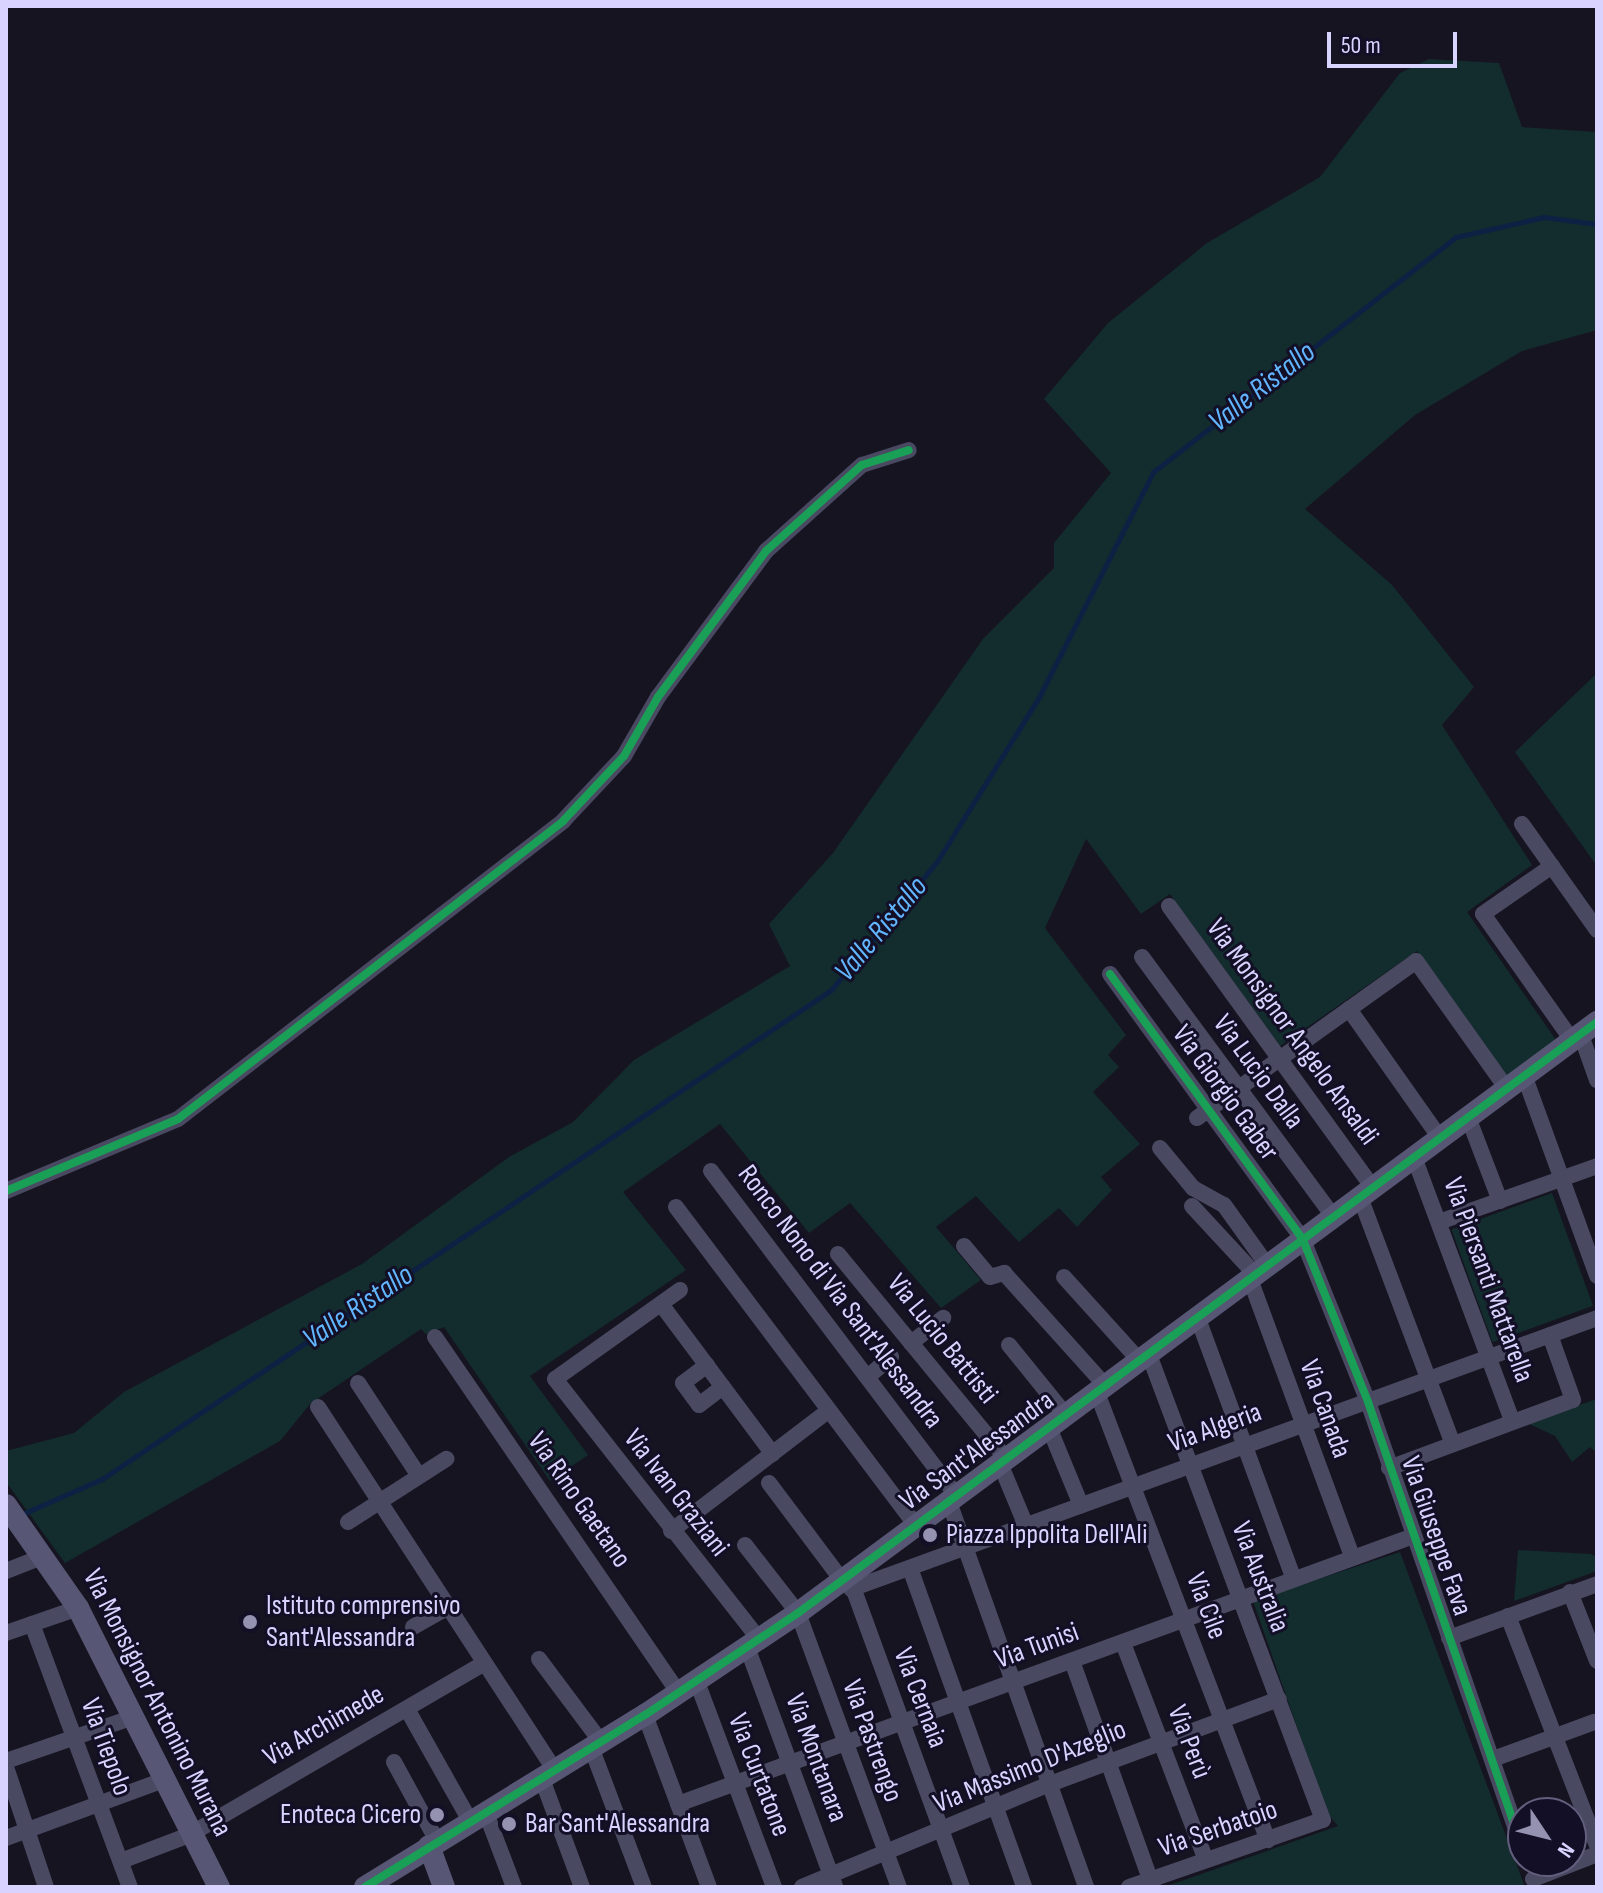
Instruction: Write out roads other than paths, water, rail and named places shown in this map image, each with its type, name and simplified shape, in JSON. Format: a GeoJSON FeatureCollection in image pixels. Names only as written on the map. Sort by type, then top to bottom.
{"type":"FeatureCollection","features":[{"type":"Feature","properties":{"kind":"street"},"geometry":{"type":"LineString","coordinates":[[6,1191],[178,1119],[563,821],[624,756],[658,697],[766,551],[862,465],[909,450]]}},
{"type":"Feature","properties":{"kind":"street"},"geometry":{"type":"LineString","coordinates":[[1522,824],[1597,930]]}},
{"type":"Feature","properties":{"kind":"street"},"geometry":{"type":"LineString","coordinates":[[1552,866],[1483,914],[1583,1032],[1597,1080]]}},
{"type":"Feature","properties":{"kind":"street","name":"Via Monsignor Angelo Ansaldi"},"geometry":{"type":"LineString","coordinates":[[1169,906],[1278,1059],[1366,1193],[1427,1379],[1453,1444]]}},
{"type":"Feature","properties":{"kind":"street","name":"Via Lucio Dalla"},"geometry":{"type":"LineString","coordinates":[[1142,957],[1334,1217]]}},
{"type":"Feature","properties":{"kind":"street"},"geometry":{"type":"LineString","coordinates":[[1204,1113],[1416,961],[1516,1082],[1562,1179],[1597,1276]]}},
{"type":"Feature","properties":{"kind":"street","name":"Via Giorgio Gaber"},"geometry":{"type":"LineString","coordinates":[[1110,974],[1204,1113],[1303,1240]]}},
{"type":"Feature","properties":{"kind":"street"},"geometry":{"type":"LineString","coordinates":[[1349,1009],[1440,1138]]}},
{"type":"Feature","properties":{"kind":"street","name":"Via Sant'Alessandra"},"geometry":{"type":"LineString","coordinates":[[378,1883],[433,1844],[688,1688],[848,1580],[915,1524],[1002,1459],[1583,1032]]}},
{"type":"Feature","properties":{"kind":"street"},"geometry":{"type":"LineString","coordinates":[[1468,1117],[1500,1201]]}},
{"type":"Feature","properties":{"kind":"street"},"geometry":{"type":"LineString","coordinates":[[1160,1148],[1193,1188],[1224,1205],[1257,1273]]}},
{"type":"Feature","properties":{"kind":"street","name":"Via Piersanti Mattarella"},"geometry":{"type":"LineString","coordinates":[[1414,1157],[1512,1421]]}},
{"type":"Feature","properties":{"kind":"street"},"geometry":{"type":"LineString","coordinates":[[1439,1222],[1597,1166]]}},
{"type":"Feature","properties":{"kind":"street","name":"Ronco Nono di Via Sant'Alessandra"},"geometry":{"type":"LineString","coordinates":[[711,1171],[870,1375],[952,1497],[965,1546],[1086,1887]]}},
{"type":"Feature","properties":{"kind":"street"},"geometry":{"type":"LineString","coordinates":[[1192,1206],[1257,1273]]}},
{"type":"Feature","properties":{"kind":"street"},"geometry":{"type":"LineString","coordinates":[[676,1207],[915,1524]]}},
{"type":"Feature","properties":{"kind":"street","name":"Via Giuseppe Fava"},"geometry":{"type":"LineString","coordinates":[[1303,1240],[1368,1402],[1507,1801]]}},
{"type":"Feature","properties":{"kind":"street"},"geometry":{"type":"LineString","coordinates":[[964,1246],[990,1277],[1004,1273],[1100,1387]]}},
{"type":"Feature","properties":{"kind":"street","name":"Via Lucio Battisti"},"geometry":{"type":"LineString","coordinates":[[838,1254],[1002,1459],[1026,1526]]}},
{"type":"Feature","properties":{"kind":"street","name":"Via Canada"},"geometry":{"type":"LineString","coordinates":[[1257,1273],[1303,1425],[1352,1556]]}},
{"type":"Feature","properties":{"kind":"street"},"geometry":{"type":"LineString","coordinates":[[1064,1277],[1143,1355]]}},
{"type":"Feature","properties":{"kind":"street"},"geometry":{"type":"LineString","coordinates":[[680,1290],[661,1304],[773,1454]]}},
{"type":"Feature","properties":{"kind":"street","name":"Via Ivan Graziani"},"geometry":{"type":"LineString","coordinates":[[661,1304],[555,1379],[753,1643]]}},
{"type":"Feature","properties":{"kind":"street"},"geometry":{"type":"LineString","coordinates":[[1197,1316],[1293,1577]]}},
{"type":"Feature","properties":{"kind":"street"},"geometry":{"type":"LineString","coordinates":[[911,1343],[943,1318]]}},
{"type":"Feature","properties":{"kind":"street","name":"Via Algeria"},"geometry":{"type":"LineString","coordinates":[[848,1580],[910,1568],[1245,1444],[1368,1402],[1486,1355],[1597,1318]]}},
{"type":"Feature","properties":{"kind":"street"},"geometry":{"type":"LineString","coordinates":[[1389,1468],[1573,1400],[1550,1335]]}},
{"type":"Feature","properties":{"kind":"street","name":"Via Rino Gaetano"},"geometry":{"type":"LineString","coordinates":[[435,1337],[688,1688]]}},
{"type":"Feature","properties":{"kind":"street"},"geometry":{"type":"LineString","coordinates":[[1009,1345],[1056,1419],[1081,1505]]}},
{"type":"Feature","properties":{"kind":"street","name":"Via Australia"},"geometry":{"type":"LineString","coordinates":[[1143,1355],[1190,1464],[1323,1820]]}},
{"type":"Feature","properties":{"kind":"street"},"geometry":{"type":"LineString","coordinates":[[870,1375],[891,1357]]}},
{"type":"Feature","properties":{"kind":"street"},"geometry":{"type":"LineString","coordinates":[[707,1365],[683,1383],[699,1405],[723,1387]]}},
{"type":"Feature","properties":{"kind":"street"},"geometry":{"type":"LineString","coordinates":[[358,1383],[419,1476]]}},
{"type":"Feature","properties":{"kind":"street","name":"Via Cile"},"geometry":{"type":"LineString","coordinates":[[1100,1387],[1132,1485],[1268,1840]]}},
{"type":"Feature","properties":{"kind":"street"},"geometry":{"type":"LineString","coordinates":[[318,1407],[450,1606],[549,1775],[582,1887]]}},
{"type":"Feature","properties":{"kind":"street"},"geometry":{"type":"LineString","coordinates":[[671,1531],[828,1411]]}},
{"type":"Feature","properties":{"kind":"street"},"geometry":{"type":"LineString","coordinates":[[348,1522],[446,1459]]}},
{"type":"Feature","properties":{"kind":"street","name":"Via Cernaia"},"geometry":{"type":"LineString","coordinates":[[769,1483],[848,1580],[962,1887]]}},
{"type":"Feature","properties":{"kind":"street","name":"Via Monsignor Antonino Murana"},"geometry":{"type":"LineString","coordinates":[[6,1505],[78,1608],[134,1717],[189,1835],[219,1887]]}},
{"type":"Feature","properties":{"kind":"street","name":"Via Tunisi"},"geometry":{"type":"LineString","coordinates":[[678,1804],[1123,1643],[1183,1617],[1413,1536]]}},
{"type":"Feature","properties":{"kind":"street","name":"Via Pastrengo"},"geometry":{"type":"LineString","coordinates":[[745,1545],[798,1613],[899,1887]]}},
{"type":"Feature","properties":{"kind":"street"},"geometry":{"type":"LineString","coordinates":[[6,1571],[41,1552]]}},
{"type":"Feature","properties":{"kind":"street"},"geometry":{"type":"LineString","coordinates":[[910,1568],[1024,1887]]}},
{"type":"Feature","properties":{"kind":"street"},"geometry":{"type":"LineString","coordinates":[[1449,1638],[1597,1584]]}},
{"type":"Feature","properties":{"kind":"street"},"geometry":{"type":"LineString","coordinates":[[1570,1592],[1597,1661]]}},
{"type":"Feature","properties":{"kind":"street"},"geometry":{"type":"LineString","coordinates":[[413,1627],[450,1606]]}},
{"type":"Feature","properties":{"kind":"street"},"geometry":{"type":"LineString","coordinates":[[6,1633],[78,1608]]}},
{"type":"Feature","properties":{"kind":"street"},"geometry":{"type":"LineString","coordinates":[[1508,1616],[1597,1845]]}},
{"type":"Feature","properties":{"kind":"street","name":"Via Tiepolo"},"geometry":{"type":"LineString","coordinates":[[32,1624],[130,1887]]}},
{"type":"Feature","properties":{"kind":"street","name":"Via Montanara"},"geometry":{"type":"LineString","coordinates":[[753,1643],[833,1882]]}},
{"type":"Feature","properties":{"kind":"street","name":"Via Perù"},"geometry":{"type":"LineString","coordinates":[[1123,1643],[1206,1860]]}},
{"type":"Feature","properties":{"kind":"street"},"geometry":{"type":"LineString","coordinates":[[539,1659],[596,1744],[644,1887]]}},
{"type":"Feature","properties":{"kind":"street"},"geometry":{"type":"LineString","coordinates":[[1072,1661],[1152,1883]]}},
{"type":"Feature","properties":{"kind":"street","name":"Via Archimede"},"geometry":{"type":"LineString","coordinates":[[121,1861],[189,1835],[485,1663]]}},
{"type":"Feature","properties":{"kind":"street","name":"Via Curtatone"},"geometry":{"type":"LineString","coordinates":[[688,1688],[734,1783],[774,1887]]}},
{"type":"Feature","properties":{"kind":"street","name":"Via Massimo D'Azeglio"},"geometry":{"type":"LineString","coordinates":[[802,1887],[833,1882],[887,1854],[1050,1784],[1279,1699]]}},
{"type":"Feature","properties":{"kind":"street"},"geometry":{"type":"LineString","coordinates":[[407,1709],[478,1817],[514,1887]]}},
{"type":"Feature","properties":{"kind":"street"},"geometry":{"type":"LineString","coordinates":[[645,1715],[709,1887]]}},
{"type":"Feature","properties":{"kind":"street"},"geometry":{"type":"LineString","coordinates":[[46,1887],[6,1764],[75,1736],[134,1717]]}},
{"type":"Feature","properties":{"kind":"street"},"geometry":{"type":"LineString","coordinates":[[1493,1759],[1594,1722]]}},
{"type":"Feature","properties":{"kind":"street"},"geometry":{"type":"LineString","coordinates":[[394,1762],[433,1844],[444,1887]]}},
{"type":"Feature","properties":{"kind":"street"},"geometry":{"type":"LineString","coordinates":[[6,1838],[164,1780]]}},
{"type":"Feature","properties":{"kind":"street","name":"Via Serbatoio"},"geometry":{"type":"LineString","coordinates":[[1129,1887],[1152,1883],[1206,1860],[1323,1820]]}},
{"type":"Feature","properties":{"kind":"street"},"geometry":{"type":"LineString","coordinates":[[1535,1883],[1597,1854]]}},
{"type":"Feature","properties":{"kind":"waterway","name":"Valle Ristallo"},"geometry":{"type":"LineString","coordinates":[[20,1515],[102,1479],[831,990],[938,860],[1039,697],[1153,472],[1456,237],[1544,217],[1597,224]]}},
{"type":"Feature","properties":{"kind":"place","name":"Piazza Ippolita Dell'Ali"},"geometry":{"type":"Point","coordinates":[930,1535]}},
{"type":"Feature","properties":{"kind":"place","name":"Istituto comprensivo Sant'Alessandra"},"geometry":{"type":"Point","coordinates":[250,1622]}},
{"type":"Feature","properties":{"kind":"place","name":"Enoteca Cicero"},"geometry":{"type":"Point","coordinates":[437,1815]}},
{"type":"Feature","properties":{"kind":"place","name":"Bar Sant'Alessandra"},"geometry":{"type":"Point","coordinates":[509,1824]}}]}
